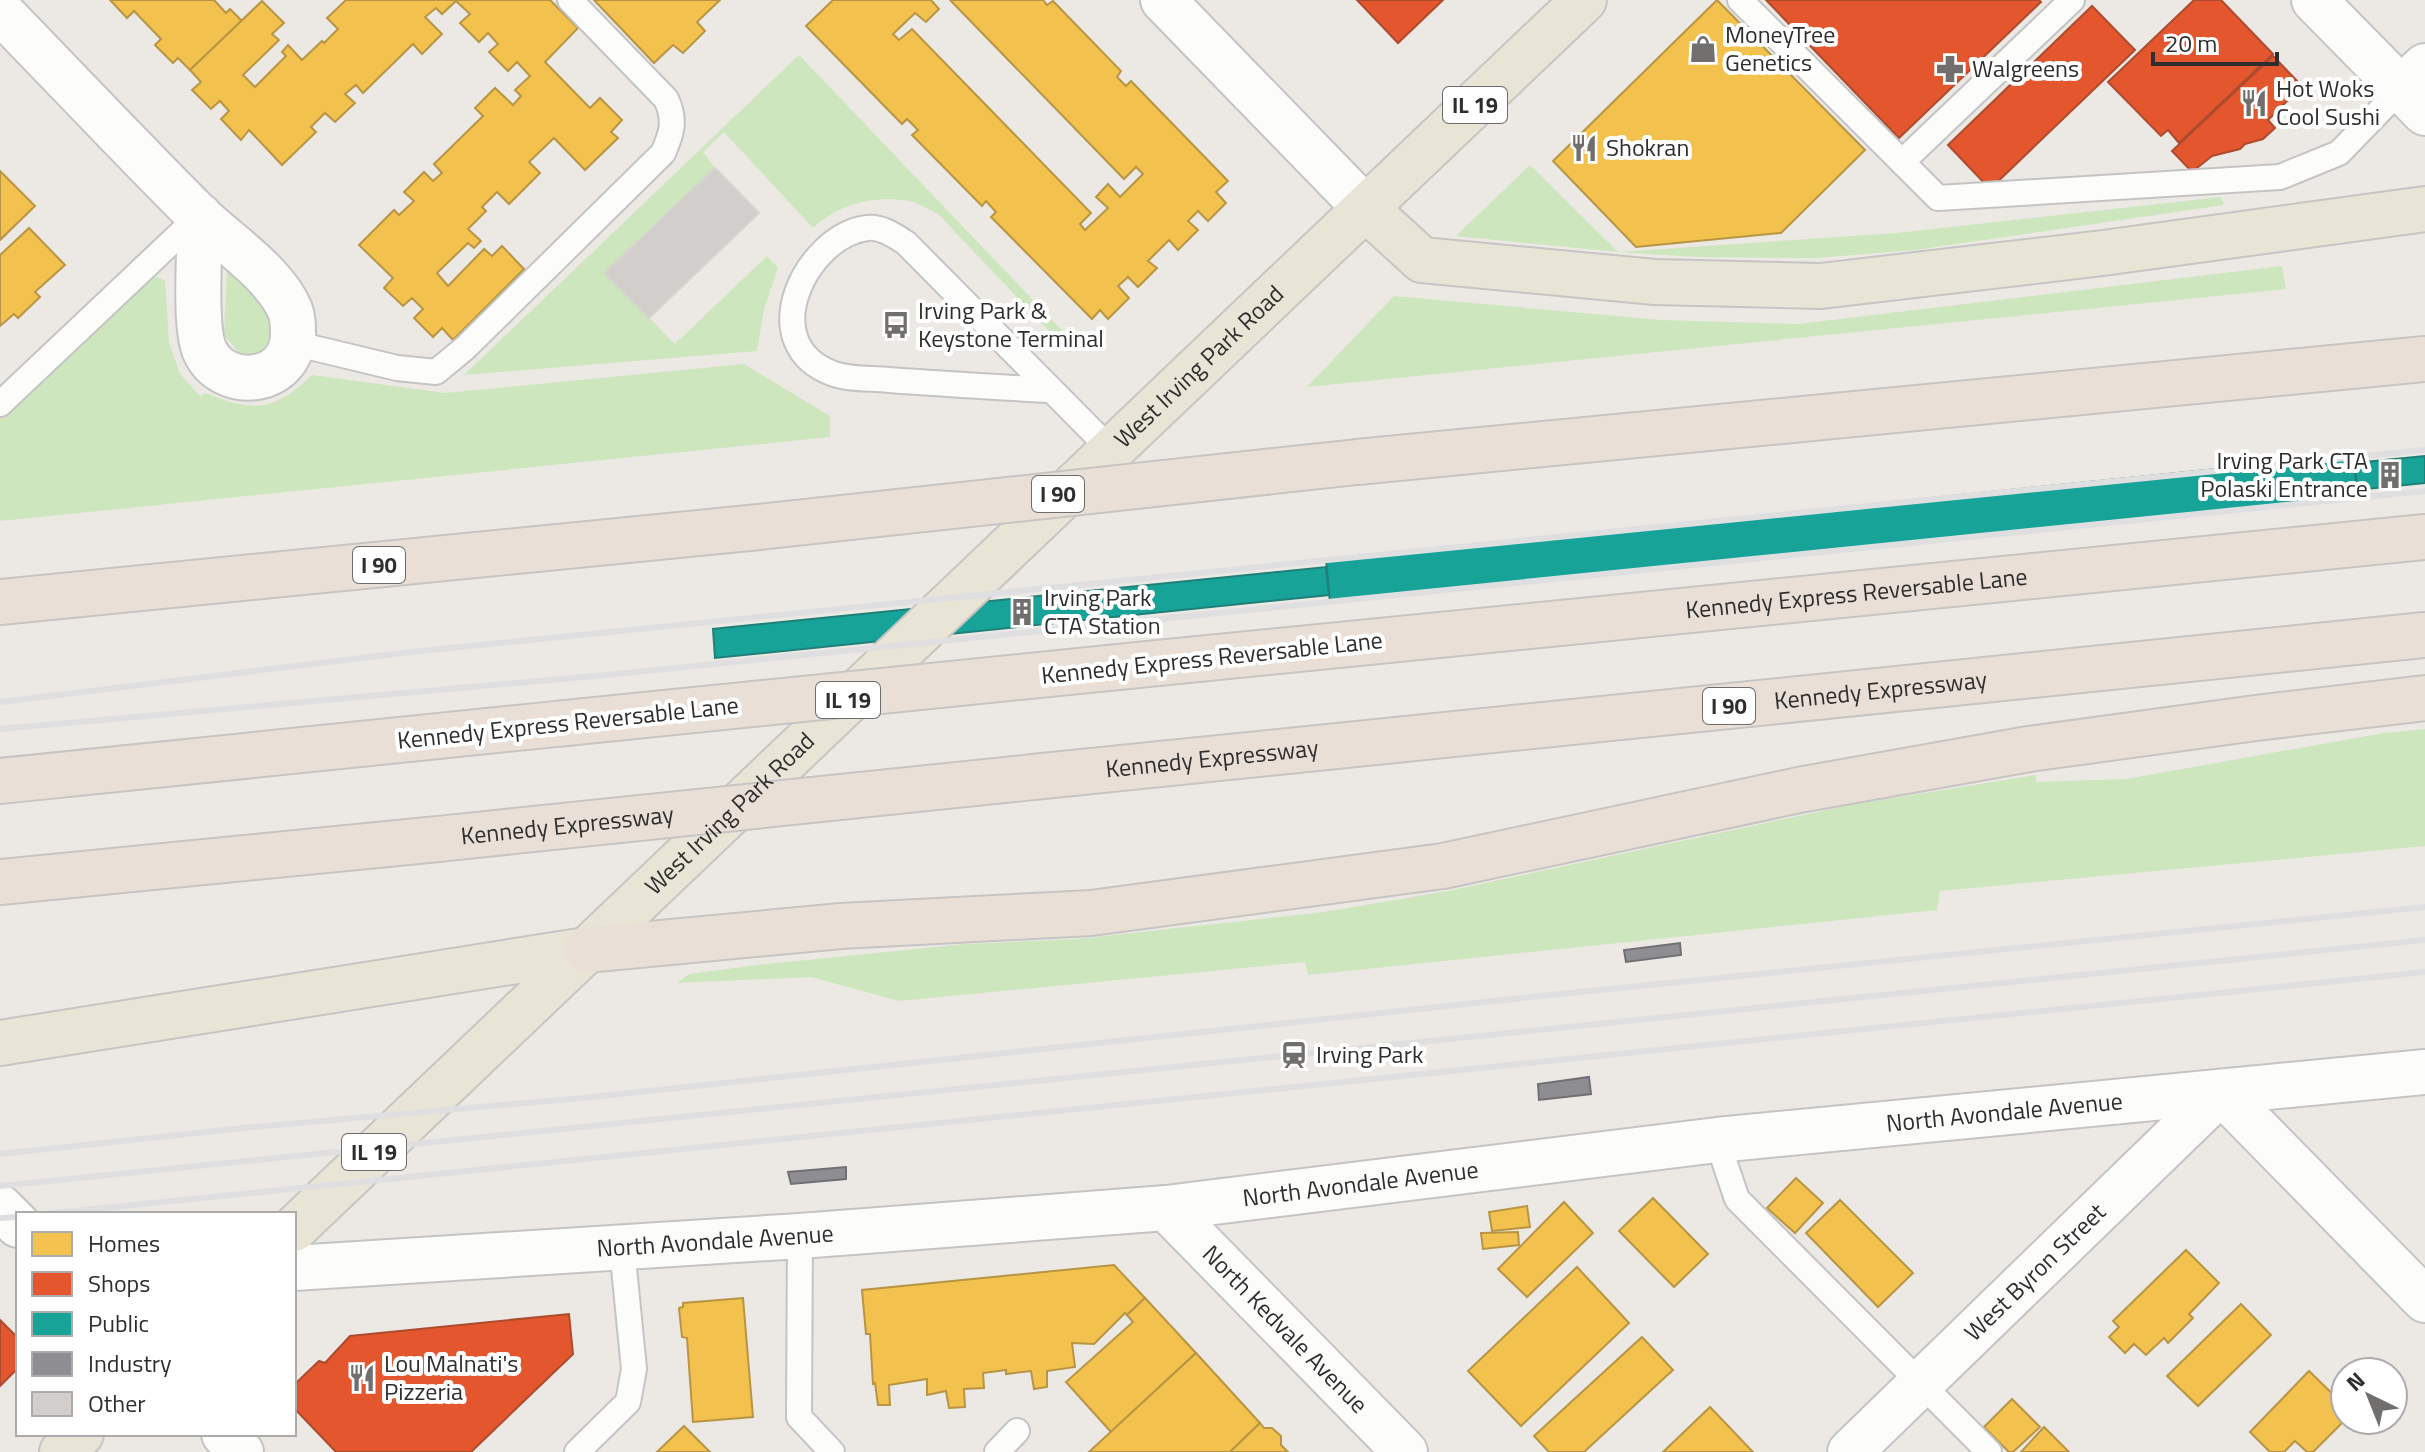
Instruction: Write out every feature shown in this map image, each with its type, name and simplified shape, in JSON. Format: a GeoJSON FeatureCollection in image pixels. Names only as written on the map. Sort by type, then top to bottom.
{"type":"FeatureCollection","features":[{"type":"Feature","properties":{"kind":"highway","name":"I 90"},"geometry":{"type":"LineString","coordinates":[[0,602],[759,527],[1357,462],[2425,359]]}},
{"type":"Feature","properties":{"kind":"highway","name":"Kennedy Express Reversable Lane"},"geometry":{"type":"LineString","coordinates":[[0,781],[2425,537]]}},
{"type":"Feature","properties":{"kind":"highway","name":"Kennedy Expressway"},"geometry":{"type":"LineString","coordinates":[[0,882],[2425,635]]}},
{"type":"Feature","properties":{"kind":"highway"},"geometry":{"type":"LineString","coordinates":[[586,950],[841,926],[1091,913],[1443,866],[1804,789],[2029,749],[2425,698]]}},
{"type":"Feature","properties":{"kind":"main road","name":"West Irving Park Road"},"geometry":{"type":"LineString","coordinates":[[296,1227],[1584,0]]}},
{"type":"Feature","properties":{"kind":"main road"},"geometry":{"type":"LineString","coordinates":[[1366,209],[1422,260],[1655,282],[1821,286],[2103,253],[2425,209]]}},
{"type":"Feature","properties":{"kind":"main road"},"geometry":{"type":"LineString","coordinates":[[0,1043],[586,950]]}},
{"type":"Feature","properties":{"kind":"main road"},"geometry":{"type":"LineString","coordinates":[[62,1452],[79,1436]]}},
{"type":"Feature","properties":{"kind":"street"},"geometry":{"type":"LineString","coordinates":[[1163,0],[1366,209]]}},
{"type":"Feature","properties":{"kind":"street"},"geometry":{"type":"LineString","coordinates":[[2314,0],[2417,89]]}},
{"type":"Feature","properties":{"kind":"street"},"geometry":{"type":"LineString","coordinates":[[0,11],[200,216],[282,293],[293,317],[293,343],[287,359],[275,371],[260,377],[238,377],[213,363],[205,350],[201,331],[200,216]]}},
{"type":"Feature","properties":{"kind":"street","name":"North Avondale Avenue"},"geometry":{"type":"LineString","coordinates":[[296,1268],[800,1236],[1166,1208],[1717,1140],[2425,1072]]}},
{"type":"Feature","properties":{"kind":"street"},"geometry":{"type":"LineString","coordinates":[[2221,1092],[2425,1300]]}},
{"type":"Feature","properties":{"kind":"street","name":"West Byron Street"},"geometry":{"type":"LineString","coordinates":[[1850,1452],[2221,1092]]}},
{"type":"Feature","properties":{"kind":"street"},"geometry":{"type":"LineString","coordinates":[[0,1207],[16,1223]]}},
{"type":"Feature","properties":{"kind":"street","name":"North Kedvale Avenue"},"geometry":{"type":"LineString","coordinates":[[1166,1208],[1405,1452]]}},
{"type":"Feature","properties":{"kind":"street"},"geometry":{"type":"LineString","coordinates":[[226,1436],[241,1452]]}},
{"type":"Feature","properties":{"kind":"lane"},"geometry":{"type":"LineString","coordinates":[[293,343],[397,368],[436,372],[465,348],[663,153],[672,134],[673,115],[666,99],[570,0]]}},
{"type":"Feature","properties":{"kind":"lane"},"geometry":{"type":"LineString","coordinates":[[1740,0],[1938,198],[2280,177],[2339,153],[2417,89]]}},
{"type":"Feature","properties":{"kind":"lane"},"geometry":{"type":"LineString","coordinates":[[1902,162],[2072,0]]}},
{"type":"Feature","properties":{"kind":"lane"},"geometry":{"type":"LineString","coordinates":[[0,404],[200,216]]}},
{"type":"Feature","properties":{"kind":"lane"},"geometry":{"type":"LineString","coordinates":[[1049,390],[837,375],[813,364],[801,351],[793,336],[790,313],[799,288],[812,266],[841,236],[869,227],[887,231],[906,243],[1111,450]]}},
{"type":"Feature","properties":{"kind":"lane"},"geometry":{"type":"LineString","coordinates":[[1717,1140],[1737,1199],[1989,1452]]}},
{"type":"Feature","properties":{"kind":"lane"},"geometry":{"type":"LineString","coordinates":[[800,1236],[799,1417],[832,1452]]}},
{"type":"Feature","properties":{"kind":"lane"},"geometry":{"type":"LineString","coordinates":[[577,1452],[628,1402],[634,1369],[622,1248]]}},
{"type":"Feature","properties":{"kind":"lane"},"geometry":{"type":"LineString","coordinates":[[997,1452],[1017,1431]]}},
{"type":"Feature","properties":{"kind":"green space"},"geometry":{"type":"Polygon","coordinates":[[[799,55],[1076,345],[1070,353],[938,214],[909,201],[883,199],[845,207],[813,228],[724,132],[703,152],[715,168],[605,273],[675,344],[767,256],[778,268],[764,309],[757,351],[464,375],[799,55]]]}},
{"type":"Feature","properties":{"kind":"green space"},"geometry":{"type":"Polygon","coordinates":[[[1530,165],[1618,252],[1456,236],[1530,165]]]}},
{"type":"Feature","properties":{"kind":"green space"},"geometry":{"type":"Polygon","coordinates":[[[2221,197],[2224,205],[1915,250],[1817,258],[1698,257],[1618,252],[1897,233],[2221,197]]]}},
{"type":"Feature","properties":{"kind":"green space"},"geometry":{"type":"Polygon","coordinates":[[[2282,266],[2286,289],[1307,387],[1394,296],[1661,320],[1798,324],[2282,266]]]}},
{"type":"Feature","properties":{"kind":"green space"},"geometry":{"type":"Polygon","coordinates":[[[227,271],[231,271],[275,319],[269,349],[256,356],[242,356],[224,335],[227,271]]]}},
{"type":"Feature","properties":{"kind":"green space"},"geometry":{"type":"Polygon","coordinates":[[[158,277],[165,281],[169,342],[180,374],[200,396],[206,393],[237,404],[263,405],[286,396],[312,375],[445,393],[744,364],[830,416],[830,437],[0,521],[0,415],[149,278],[158,277]]]}},
{"type":"Feature","properties":{"kind":"green space"},"geometry":{"type":"Polygon","coordinates":[[[2425,729],[2425,846],[1940,891],[1937,910],[1308,975],[1305,962],[899,1001],[811,977],[677,983],[689,974],[757,965],[966,944],[1077,939],[1324,912],[1448,891],[1850,805],[2036,775],[2036,782],[2126,779],[2384,733],[2425,729]]]}},
{"type":"Feature","properties":{"kind":"building: Homes"},"geometry":{"type":"Polygon","coordinates":[[[110,0],[214,0],[226,13],[230,9],[242,21],[190,70],[178,58],[173,63],[155,45],[161,39],[134,11],[127,18],[110,0]]]}},
{"type":"Feature","properties":{"kind":"building: Homes"},"geometry":{"type":"Polygon","coordinates":[[[346,0],[550,0],[578,28],[545,62],[590,108],[600,98],[622,120],[611,132],[618,138],[585,170],[554,138],[529,162],[540,173],[509,204],[497,192],[482,207],[486,211],[468,229],[481,241],[474,248],[468,243],[437,273],[448,286],[484,249],[492,256],[502,246],[524,269],[453,340],[442,328],[433,337],[414,318],[423,309],[412,298],[403,306],[384,288],[393,278],[359,245],[394,210],[399,215],[414,201],[404,192],[424,172],[433,181],[442,173],[434,164],[483,116],[475,108],[495,88],[513,105],[521,96],[515,90],[530,76],[517,62],[508,71],[489,52],[498,44],[488,33],[479,42],[460,23],[470,14],[456,1],[442,14],[436,8],[425,17],[442,34],[422,54],[413,44],[363,93],[356,85],[345,94],[355,103],[335,122],[325,113],[311,127],[316,132],[282,165],[249,130],[241,140],[221,119],[229,111],[220,101],[211,109],[192,90],[201,82],[190,70],[262,1],[284,23],[272,34],[279,40],[243,75],[255,87],[286,56],[282,52],[288,45],[302,60],[322,41],[324,43],[338,29],[327,18],[346,0]]]}},
{"type":"Feature","properties":{"kind":"building: Homes"},"geometry":{"type":"Polygon","coordinates":[[[594,0],[720,0],[697,22],[705,31],[683,53],[673,45],[654,63],[594,0]]]}},
{"type":"Feature","properties":{"kind":"building: Homes"},"geometry":{"type":"Polygon","coordinates":[[[833,0],[931,0],[939,9],[926,22],[915,13],[893,34],[899,40],[912,29],[1091,213],[1080,224],[1085,230],[1108,208],[1096,197],[1108,184],[1120,197],[1143,174],[1136,167],[1124,179],[950,0],[1043,0],[1047,5],[1053,1],[1121,71],[1117,77],[1126,86],[1131,81],[1228,181],[1216,192],[1226,203],[1208,221],[1198,211],[1188,221],[1198,230],[1178,250],[1169,240],[1148,261],[1157,268],[1138,287],[1128,277],[1118,286],[1129,298],[1108,319],[1100,310],[1092,319],[991,217],[996,212],[986,201],[982,206],[912,135],[918,130],[907,119],[902,124],[806,26],[833,0]]]}},
{"type":"Feature","properties":{"kind":"building: Homes"},"geometry":{"type":"Polygon","coordinates":[[[1717,0],[1865,150],[1781,233],[1636,247],[1553,161],[1717,0]]]}},
{"type":"Feature","properties":{"kind":"building: Homes"},"geometry":{"type":"Polygon","coordinates":[[[0,171],[35,206],[0,240],[0,171]]]}},
{"type":"Feature","properties":{"kind":"building: Homes"},"geometry":{"type":"Polygon","coordinates":[[[29,228],[65,265],[35,292],[40,297],[18,318],[14,314],[0,326],[0,255],[29,228]]]}},
{"type":"Feature","properties":{"kind":"building: Homes"},"geometry":{"type":"Polygon","coordinates":[[[1796,1178],[1823,1203],[1795,1233],[1767,1208],[1796,1178]]]}},
{"type":"Feature","properties":{"kind":"building: Homes"},"geometry":{"type":"Polygon","coordinates":[[[1653,1198],[1708,1254],[1674,1287],[1619,1231],[1653,1198]]]}},
{"type":"Feature","properties":{"kind":"building: Homes"},"geometry":{"type":"Polygon","coordinates":[[[1840,1200],[1913,1273],[1878,1307],[1806,1233],[1840,1200]]]}},
{"type":"Feature","properties":{"kind":"building: Homes"},"geometry":{"type":"Polygon","coordinates":[[[1564,1202],[1593,1233],[1527,1297],[1498,1269],[1564,1202]]]}},
{"type":"Feature","properties":{"kind":"building: Homes"},"geometry":{"type":"Polygon","coordinates":[[[1527,1206],[1530,1227],[1492,1231],[1489,1212],[1527,1206]]]}},
{"type":"Feature","properties":{"kind":"building: Homes"},"geometry":{"type":"Polygon","coordinates":[[[1518,1232],[1519,1245],[1483,1249],[1481,1233],[1518,1232]]]}},
{"type":"Feature","properties":{"kind":"building: Homes"},"geometry":{"type":"Polygon","coordinates":[[[2186,1250],[2219,1283],[2189,1314],[2193,1318],[2168,1343],[2164,1338],[2146,1355],[2134,1344],[2125,1353],[2109,1337],[2119,1327],[2113,1321],[2186,1250]]]}},
{"type":"Feature","properties":{"kind":"building: Homes"},"geometry":{"type":"Polygon","coordinates":[[[1114,1265],[1145,1298],[1094,1344],[1072,1343],[1075,1367],[1047,1371],[1047,1387],[1034,1389],[1031,1371],[1006,1374],[1006,1370],[983,1373],[984,1388],[964,1389],[965,1407],[949,1408],[946,1391],[927,1395],[927,1379],[889,1385],[890,1405],[878,1405],[862,1290],[1114,1265]]]}},
{"type":"Feature","properties":{"kind":"building: Homes"},"geometry":{"type":"Polygon","coordinates":[[[1577,1267],[1629,1323],[1521,1426],[1468,1371],[1577,1267]]]}},
{"type":"Feature","properties":{"kind":"building: Homes"},"geometry":{"type":"Polygon","coordinates":[[[743,1298],[753,1417],[693,1422],[687,1338],[682,1337],[679,1308],[683,1307],[683,1303],[743,1298]]]}},
{"type":"Feature","properties":{"kind":"building: Homes"},"geometry":{"type":"Polygon","coordinates":[[[1145,1298],[1196,1353],[1111,1432],[1066,1382],[1133,1322],[1127,1315],[1145,1298]]]}},
{"type":"Feature","properties":{"kind":"building: Homes"},"geometry":{"type":"Polygon","coordinates":[[[2241,1304],[2271,1335],[2198,1406],[2167,1376],[2241,1304]]]}},
{"type":"Feature","properties":{"kind":"building: Homes"},"geometry":{"type":"Polygon","coordinates":[[[1642,1337],[1673,1370],[1584,1452],[1549,1452],[1534,1436],[1642,1337]]]}},
{"type":"Feature","properties":{"kind":"building: Homes"},"geometry":{"type":"Polygon","coordinates":[[[1196,1353],[1260,1423],[1230,1452],[1089,1452],[1196,1353]]]}},
{"type":"Feature","properties":{"kind":"building: Homes"},"geometry":{"type":"Polygon","coordinates":[[[2309,1371],[2329,1390],[2329,1436],[2313,1452],[2307,1452],[2295,1441],[2284,1452],[2270,1452],[2250,1432],[2309,1371]]]}},
{"type":"Feature","properties":{"kind":"building: Homes"},"geometry":{"type":"Polygon","coordinates":[[[2012,1399],[2040,1427],[2013,1452],[2009,1452],[1984,1427],[2012,1399]]]}},
{"type":"Feature","properties":{"kind":"building: Homes"},"geometry":{"type":"Polygon","coordinates":[[[1710,1407],[1753,1452],[1663,1452],[1710,1407]]]}},
{"type":"Feature","properties":{"kind":"building: Homes"},"geometry":{"type":"Polygon","coordinates":[[[1260,1423],[1281,1436],[1281,1445],[1288,1452],[1230,1452],[1260,1423]]]}},
{"type":"Feature","properties":{"kind":"building: Homes"},"geometry":{"type":"Polygon","coordinates":[[[684,1426],[710,1452],[657,1452],[684,1426]]]}},
{"type":"Feature","properties":{"kind":"building: Homes"},"geometry":{"type":"Polygon","coordinates":[[[2044,1427],[2069,1452],[2021,1452],[2044,1427]]]}},
{"type":"Feature","properties":{"kind":"building: Shops"},"geometry":{"type":"Polygon","coordinates":[[[1357,0],[1443,0],[1398,43],[1357,0]]]}},
{"type":"Feature","properties":{"kind":"building: Shops","name":"Walgreens"},"geometry":{"type":"Polygon","coordinates":[[[1766,0],[2039,0],[2041,2],[1899,138],[1766,0]]]}},
{"type":"Feature","properties":{"kind":"building: Shops"},"geometry":{"type":"Polygon","coordinates":[[[2194,0],[2221,0],[2273,54],[2179,143],[2168,130],[2161,136],[2108,82],[2194,0]]]}},
{"type":"Feature","properties":{"kind":"building: Shops"},"geometry":{"type":"Polygon","coordinates":[[[2092,6],[2135,50],[1990,189],[1948,145],[2092,6]]]}},
{"type":"Feature","properties":{"kind":"building: Shops","name":"Hot Woks Cool Sushi"},"geometry":{"type":"Polygon","coordinates":[[[2273,56],[2302,86],[2268,120],[2275,128],[2263,139],[2212,156],[2192,172],[2172,151],[2273,56]]]}},
{"type":"Feature","properties":{"kind":"building: Shops"},"geometry":{"type":"Polygon","coordinates":[[[569,1314],[573,1354],[471,1452],[336,1452],[296,1410],[296,1383],[319,1361],[325,1363],[350,1336],[569,1314]]]}},
{"type":"Feature","properties":{"kind":"building: Shops"},"geometry":{"type":"Polygon","coordinates":[[[0,1320],[16,1336],[16,1370],[0,1386],[0,1320]]]}},
{"type":"Feature","properties":{"kind":"building: Public"},"geometry":{"type":"Polygon","coordinates":[[[2353,455],[2358,498],[1330,603],[1326,560],[2353,455]]]}},
{"type":"Feature","properties":{"kind":"building: Public","name":"Irving Park CTA Polaski Entrance"},"geometry":{"type":"Polygon","coordinates":[[[2425,456],[2425,483],[2357,490],[2355,463],[2425,456]]]}},
{"type":"Feature","properties":{"kind":"building: Public","name":"Irving Park CTA Station"},"geometry":{"type":"Polygon","coordinates":[[[1326,567],[1329,595],[715,658],[713,629],[1326,567]]]}},
{"type":"Feature","properties":{"kind":"building: Industry"},"geometry":{"type":"Polygon","coordinates":[[[1680,943],[1681,955],[1626,962],[1624,950],[1680,943]]]}},
{"type":"Feature","properties":{"kind":"building: Industry"},"geometry":{"type":"Polygon","coordinates":[[[1589,1077],[1591,1094],[1539,1100],[1538,1084],[1589,1077]]]}},
{"type":"Feature","properties":{"kind":"building: Industry"},"geometry":{"type":"Polygon","coordinates":[[[846,1167],[846,1179],[791,1184],[788,1172],[846,1167]]]}},
{"type":"Feature","properties":{"kind":"building: Other"},"geometry":{"type":"Polygon","coordinates":[[[715,168],[759,213],[649,318],[604,273],[715,168]]]}},
{"type":"Feature","properties":{"kind":"railway"},"geometry":{"type":"LineString","coordinates":[[0,702],[411,652],[2425,450]]}},
{"type":"Feature","properties":{"kind":"railway"},"geometry":{"type":"LineString","coordinates":[[0,729],[606,675],[2425,491]]}},
{"type":"Feature","properties":{"kind":"railway"},"geometry":{"type":"LineString","coordinates":[[0,1154],[253,1127],[582,1098],[1560,994],[2425,907]]}},
{"type":"Feature","properties":{"kind":"railway"},"geometry":{"type":"LineString","coordinates":[[0,1186],[2425,940]]}},
{"type":"Feature","properties":{"kind":"railway"},"geometry":{"type":"LineString","coordinates":[[64,1212],[2425,972]]}},
{"type":"Feature","properties":{"kind":"railway"},"geometry":{"type":"LineString","coordinates":[[0,1218],[16,1217]]}},
{"type":"Feature","properties":{"kind":"place","name":"MoneyTree Genetics"},"geometry":{"type":"Point","coordinates":[1703,49]}},
{"type":"Feature","properties":{"kind":"place","name":"Walgreens"},"geometry":{"type":"Point","coordinates":[1950,69]}},
{"type":"Feature","properties":{"kind":"place","name":"Hot Woks Cool Sushi"},"geometry":{"type":"Point","coordinates":[2254,103]}},
{"type":"Feature","properties":{"kind":"place","name":"Shokran"},"geometry":{"type":"Point","coordinates":[1584,148]}},
{"type":"Feature","properties":{"kind":"place","name":"Irving Park & Keystone Terminal"},"geometry":{"type":"Point","coordinates":[896,325]}},
{"type":"Feature","properties":{"kind":"place","name":"Irving Park CTA Polaski Entrance"},"geometry":{"type":"Point","coordinates":[2390,475]}},
{"type":"Feature","properties":{"kind":"place","name":"Irving Park CTA Station"},"geometry":{"type":"Point","coordinates":[1022,612]}},
{"type":"Feature","properties":{"kind":"place","name":"Irving Park"},"geometry":{"type":"Point","coordinates":[1294,1055]}},
{"type":"Feature","properties":{"kind":"place","name":"Lou Malnati's Pizzeria"},"geometry":{"type":"Point","coordinates":[362,1378]}}]}
